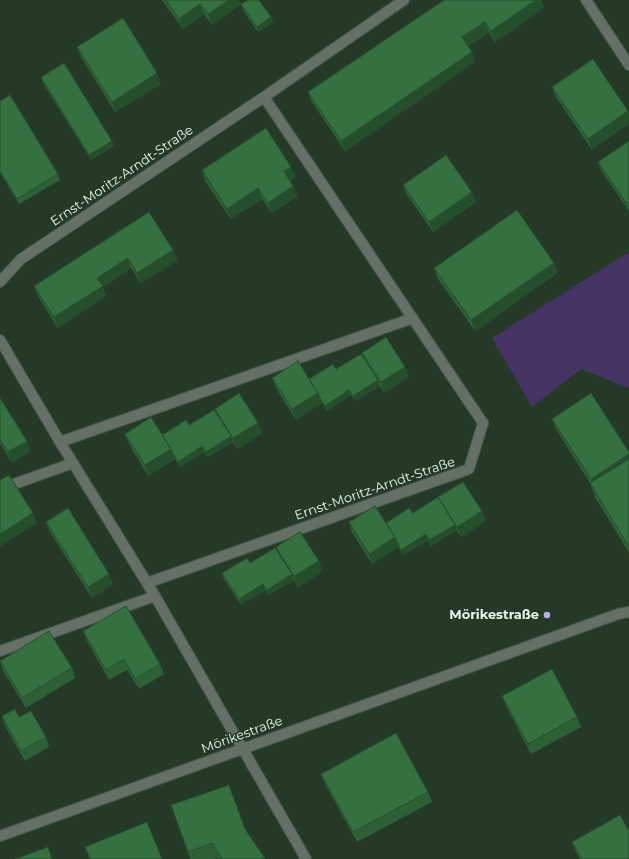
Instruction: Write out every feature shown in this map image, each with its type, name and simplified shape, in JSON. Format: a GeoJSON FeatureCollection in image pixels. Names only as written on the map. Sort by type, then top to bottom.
{"type":"FeatureCollection","features":[{"type":"Feature","properties":{"kind":"street","name":"Ernst-Moritz-Arndt-Straße"},"geometry":{"type":"LineString","coordinates":[[0,282],[21,259],[264,97],[404,0]]}},
{"type":"Feature","properties":{"kind":"street"},"geometry":{"type":"LineString","coordinates":[[586,0],[629,65]]}},
{"type":"Feature","properties":{"kind":"street","name":"Ernst-Moritz-Arndt-Straße"},"geometry":{"type":"LineString","coordinates":[[147,583],[470,469],[483,423],[264,97]]}},
{"type":"Feature","properties":{"kind":"street"},"geometry":{"type":"LineString","coordinates":[[60,442],[413,318]]}},
{"type":"Feature","properties":{"kind":"street"},"geometry":{"type":"LineString","coordinates":[[0,340],[60,442],[155,596],[306,859]]}},
{"type":"Feature","properties":{"kind":"street"},"geometry":{"type":"LineString","coordinates":[[0,489],[73,462]]}},
{"type":"Feature","properties":{"kind":"street"},"geometry":{"type":"LineString","coordinates":[[0,651],[155,596]]}},
{"type":"Feature","properties":{"kind":"street","name":"Mörikestraße"},"geometry":{"type":"LineString","coordinates":[[0,836],[618,614],[629,612]]}},
{"type":"Feature","properties":{"kind":"shaded area"},"geometry":{"type":"Polygon","coordinates":[[[629,252],[629,388],[581,369],[532,407],[492,338],[629,252]]]}},
{"type":"Feature","properties":{"kind":"building"},"geometry":{"type":"Polygon","coordinates":[[[166,0],[229,0],[208,14],[200,4],[179,19],[166,0]]]}},
{"type":"Feature","properties":{"kind":"building"},"geometry":{"type":"Polygon","coordinates":[[[248,0],[259,0],[271,17],[257,27],[241,4],[248,0]]]}},
{"type":"Feature","properties":{"kind":"building"},"geometry":{"type":"Polygon","coordinates":[[[444,0],[536,0],[491,31],[485,22],[462,37],[472,52],[341,141],[308,92],[444,0]]]}},
{"type":"Feature","properties":{"kind":"building"},"geometry":{"type":"Polygon","coordinates":[[[123,18],[157,73],[112,102],[77,47],[123,18]]]}},
{"type":"Feature","properties":{"kind":"building"},"geometry":{"type":"Polygon","coordinates":[[[593,59],[628,111],[588,139],[552,87],[593,59]]]}},
{"type":"Feature","properties":{"kind":"building"},"geometry":{"type":"Polygon","coordinates":[[[64,63],[112,141],[89,155],[41,77],[64,63]]]}},
{"type":"Feature","properties":{"kind":"building"},"geometry":{"type":"Polygon","coordinates":[[[10,95],[58,174],[17,199],[0,171],[0,101],[10,95]]]}},
{"type":"Feature","properties":{"kind":"building"},"geometry":{"type":"Polygon","coordinates":[[[266,128],[291,167],[284,171],[293,186],[268,203],[258,188],[227,209],[202,170],[266,128]]]}},
{"type":"Feature","properties":{"kind":"building"},"geometry":{"type":"Polygon","coordinates":[[[629,141],[629,207],[598,162],[629,141]]]}},
{"type":"Feature","properties":{"kind":"building"},"geometry":{"type":"Polygon","coordinates":[[[446,155],[472,192],[429,222],[403,185],[446,155]]]}},
{"type":"Feature","properties":{"kind":"building"},"geometry":{"type":"Polygon","coordinates":[[[517,210],[554,263],[471,320],[434,268],[517,210]]]}},
{"type":"Feature","properties":{"kind":"building"},"geometry":{"type":"Polygon","coordinates":[[[149,212],[173,250],[137,273],[128,258],[97,278],[103,286],[54,317],[34,286],[149,212]]]}},
{"type":"Feature","properties":{"kind":"building"},"geometry":{"type":"Polygon","coordinates":[[[386,337],[405,367],[381,382],[362,353],[386,337]]]}},
{"type":"Feature","properties":{"kind":"building"},"geometry":{"type":"Polygon","coordinates":[[[361,354],[378,380],[353,396],[349,390],[325,406],[309,379],[333,364],[336,369],[361,354]]]}},
{"type":"Feature","properties":{"kind":"building"},"geometry":{"type":"Polygon","coordinates":[[[298,361],[318,393],[292,409],[272,378],[298,361]]]}},
{"type":"Feature","properties":{"kind":"building"},"geometry":{"type":"Polygon","coordinates":[[[239,393],[258,423],[233,438],[215,409],[239,393]]]}},
{"type":"Feature","properties":{"kind":"building"},"geometry":{"type":"Polygon","coordinates":[[[591,393],[629,454],[591,479],[552,419],[591,393]]]}},
{"type":"Feature","properties":{"kind":"building"},"geometry":{"type":"Polygon","coordinates":[[[0,398],[27,441],[8,452],[0,439],[0,398]]]}},
{"type":"Feature","properties":{"kind":"building"},"geometry":{"type":"Polygon","coordinates":[[[214,410],[231,436],[206,452],[202,446],[178,462],[162,435],[186,420],[189,425],[214,410]]]}},
{"type":"Feature","properties":{"kind":"building"},"geometry":{"type":"Polygon","coordinates":[[[151,417],[171,449],[145,465],[125,434],[151,417]]]}},
{"type":"Feature","properties":{"kind":"building"},"geometry":{"type":"Polygon","coordinates":[[[629,459],[629,547],[590,483],[629,459]]]}},
{"type":"Feature","properties":{"kind":"building"},"geometry":{"type":"Polygon","coordinates":[[[9,475],[33,513],[0,534],[0,480],[9,475]]]}},
{"type":"Feature","properties":{"kind":"building"},"geometry":{"type":"Polygon","coordinates":[[[463,482],[482,511],[457,527],[438,497],[463,482]]]}},
{"type":"Feature","properties":{"kind":"building"},"geometry":{"type":"Polygon","coordinates":[[[438,497],[455,525],[429,540],[426,534],[401,550],[386,523],[409,508],[413,513],[438,497]]]}},
{"type":"Feature","properties":{"kind":"building"},"geometry":{"type":"Polygon","coordinates":[[[375,506],[395,537],[369,554],[349,522],[375,506]]]}},
{"type":"Feature","properties":{"kind":"building"},"geometry":{"type":"Polygon","coordinates":[[[68,508],[109,574],[88,587],[46,522],[68,508]]]}},
{"type":"Feature","properties":{"kind":"building"},"geometry":{"type":"Polygon","coordinates":[[[300,532],[319,561],[294,576],[276,547],[300,532]]]}},
{"type":"Feature","properties":{"kind":"building"},"geometry":{"type":"Polygon","coordinates":[[[275,548],[292,574],[267,590],[263,584],[239,599],[222,573],[247,558],[250,563],[275,548]]]}},
{"type":"Feature","properties":{"kind":"building"},"geometry":{"type":"Polygon","coordinates":[[[126,606],[160,664],[135,679],[124,659],[106,670],[83,631],[126,606]]]}},
{"type":"Feature","properties":{"kind":"building"},"geometry":{"type":"Polygon","coordinates":[[[49,631],[72,668],[22,698],[0,661],[49,631]]]}},
{"type":"Feature","properties":{"kind":"building"},"geometry":{"type":"Polygon","coordinates":[[[552,669],[577,717],[528,744],[502,696],[552,669]]]}},
{"type":"Feature","properties":{"kind":"building"},"geometry":{"type":"Polygon","coordinates":[[[15,709],[19,717],[31,711],[46,737],[21,751],[2,716],[15,709]]]}},
{"type":"Feature","properties":{"kind":"building"},"geometry":{"type":"Polygon","coordinates":[[[396,733],[428,792],[353,832],[321,774],[396,733]]]}},
{"type":"Feature","properties":{"kind":"building"},"geometry":{"type":"Polygon","coordinates":[[[229,785],[245,829],[264,857],[260,859],[222,859],[212,843],[188,852],[171,805],[229,785]]]}},
{"type":"Feature","properties":{"kind":"building"},"geometry":{"type":"Polygon","coordinates":[[[620,815],[629,831],[629,859],[582,859],[572,842],[620,815]]]}},
{"type":"Feature","properties":{"kind":"building"},"geometry":{"type":"Polygon","coordinates":[[[147,822],[162,859],[90,859],[85,847],[147,822]]]}},
{"type":"Feature","properties":{"kind":"building"},"geometry":{"type":"Polygon","coordinates":[[[48,847],[52,859],[15,859],[48,847]]]}},
{"type":"Feature","properties":{"kind":"place","name":"Mörikestraße"},"geometry":{"type":"Point","coordinates":[547,615]}}]}
